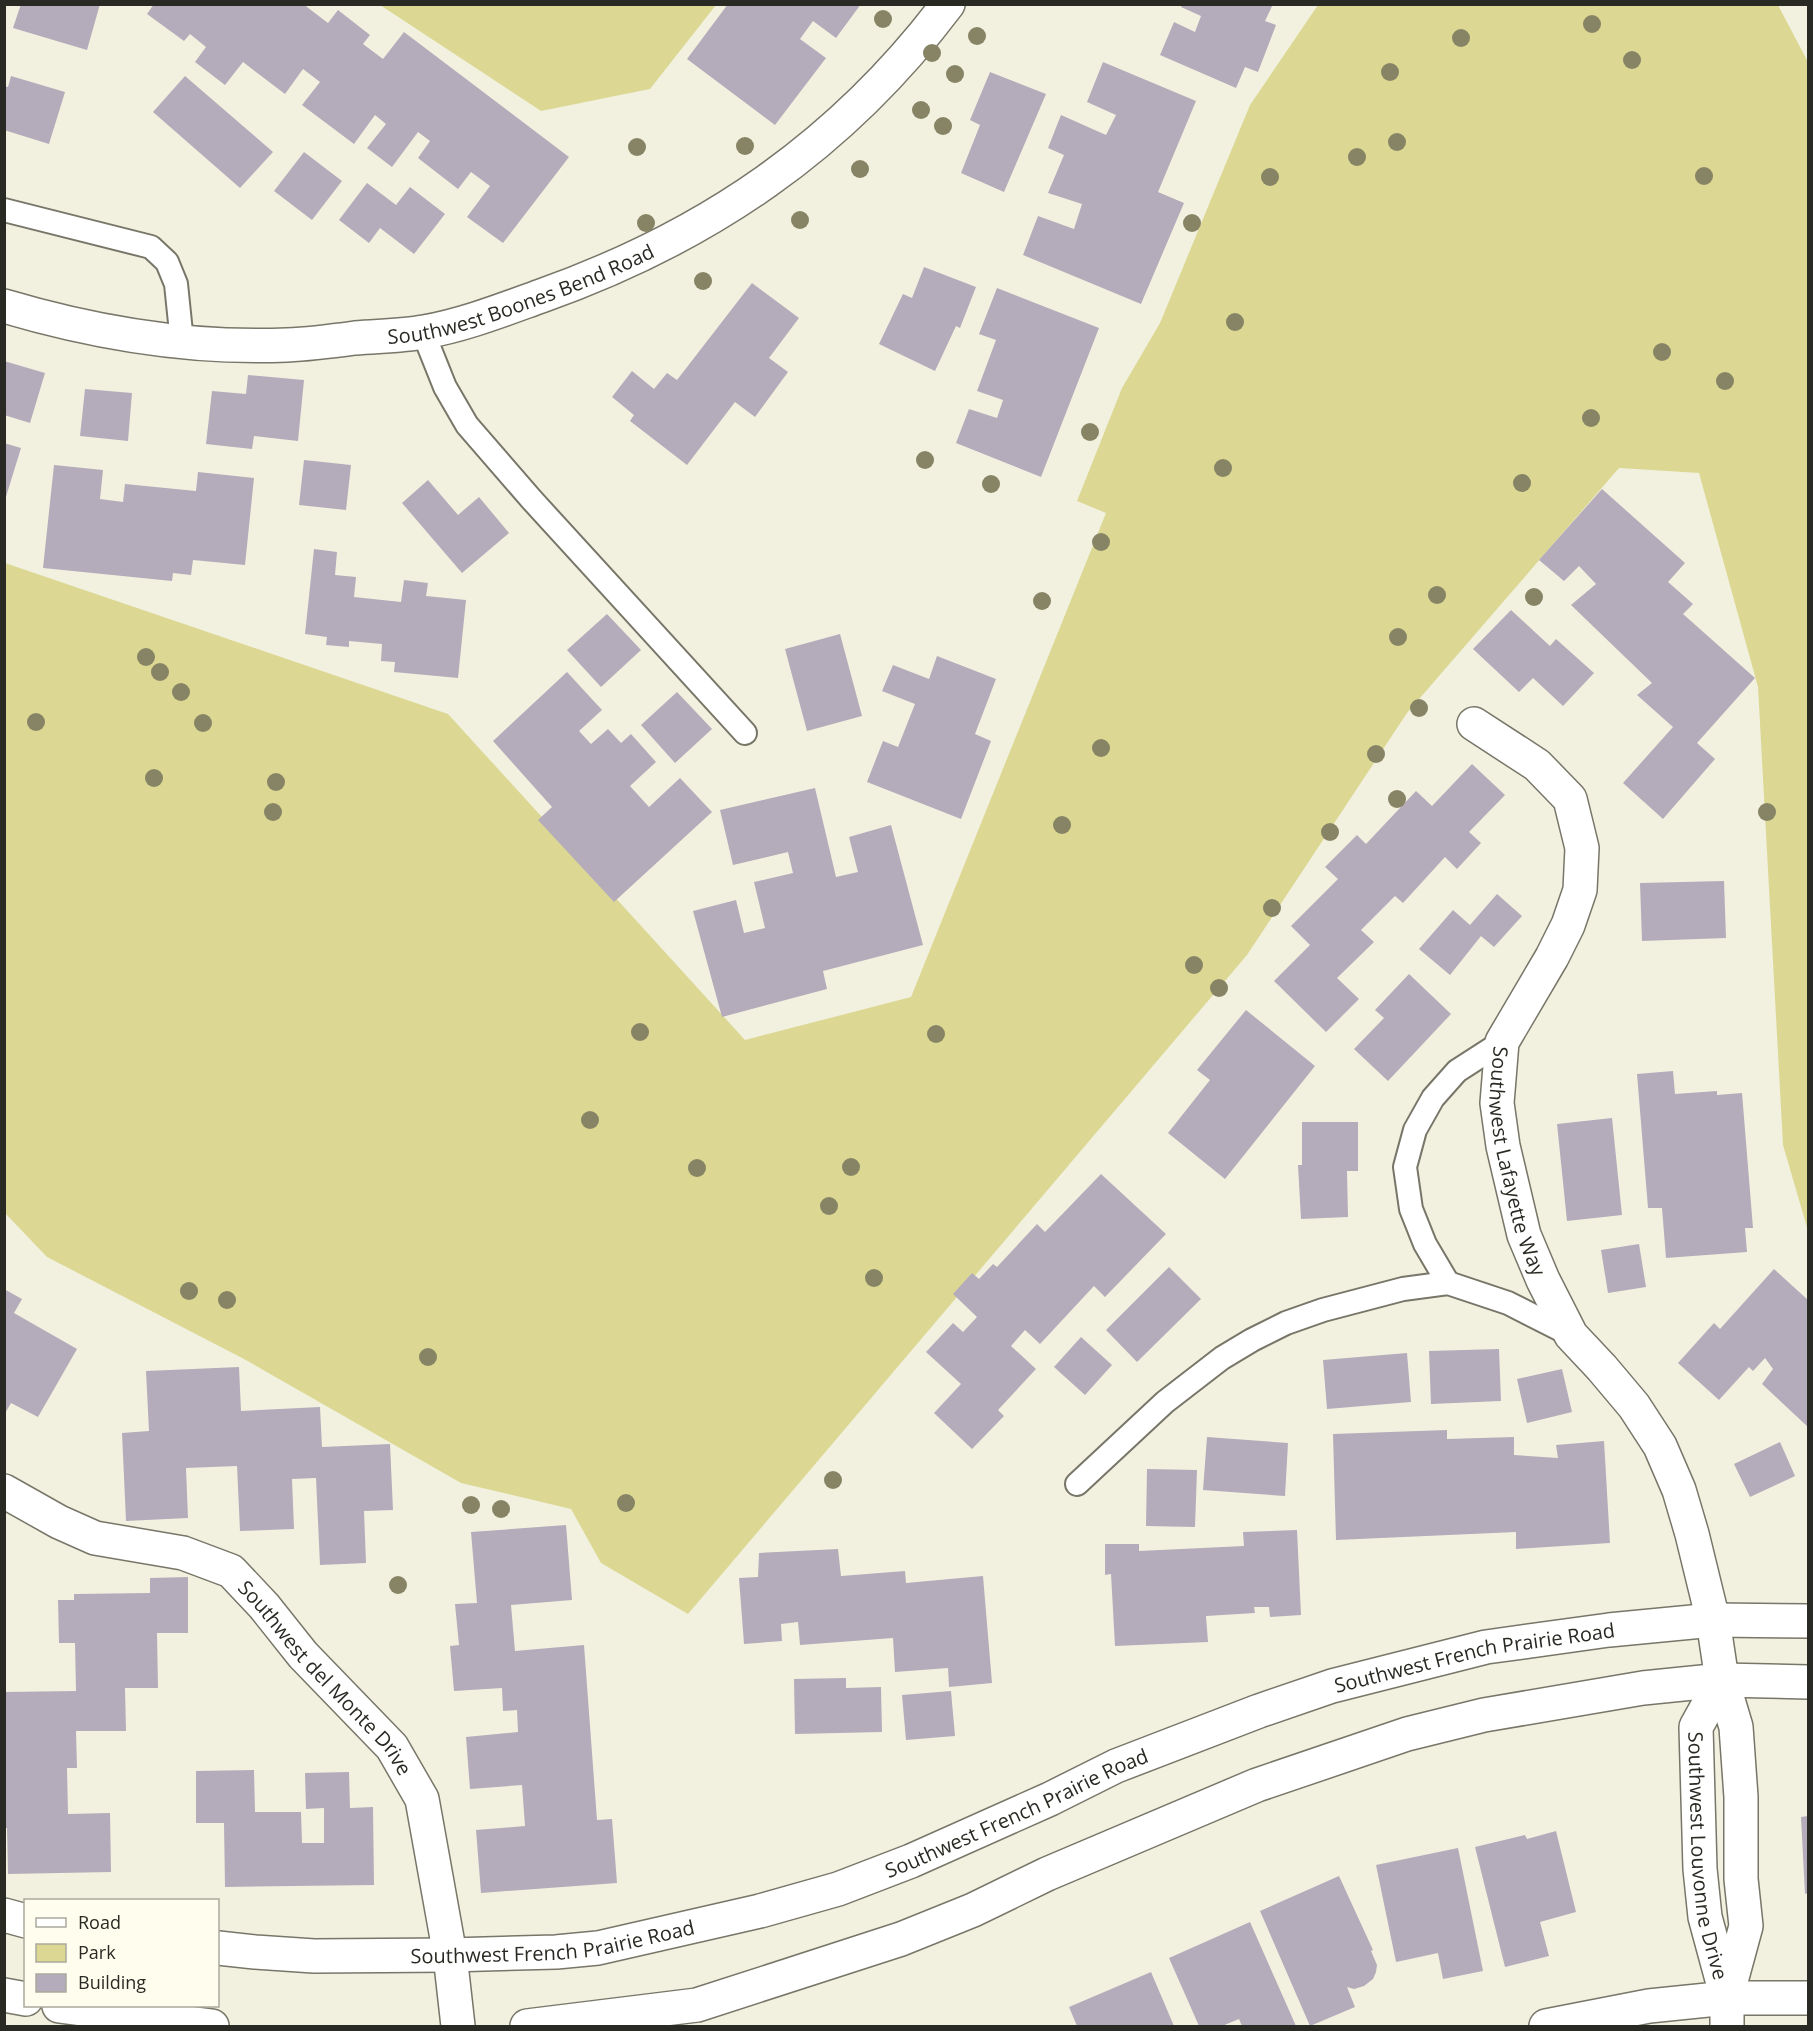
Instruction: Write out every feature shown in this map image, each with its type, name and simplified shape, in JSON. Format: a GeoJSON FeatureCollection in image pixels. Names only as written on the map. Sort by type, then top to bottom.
{"type":"FeatureCollection","features":[{"type":"Feature","properties":{"kind":"street","name":"Southwest Boones Bend Road"},"geometry":{"type":"LineString","coordinates":[[4,306],[112,332],[201,344],[286,345],[423,332],[479,318],[592,278],[690,229],[755,191],[814,146],[868,97],[918,44],[948,4]]}},
{"type":"Feature","properties":{"kind":"street","name":"Southwest Lafayette Way"},"geometry":{"type":"LineString","coordinates":[[1474,724],[1537,765],[1570,799],[1582,848],[1580,890],[1568,925],[1502,1042],[1497,1103],[1503,1146],[1524,1235],[1543,1280],[1571,1335],[1634,1406],[1660,1446],[1679,1490],[1713,1620]]}},
{"type":"Feature","properties":{"kind":"street","name":"Southwest del Monte Drive"},"geometry":{"type":"LineString","coordinates":[[4,1491],[59,1522],[95,1538],[183,1553],[231,1571],[303,1655],[392,1747],[422,1799],[450,1955],[458,2026]]}},
{"type":"Feature","properties":{"kind":"street","name":"Southwest French Prairie Road"},"geometry":{"type":"LineString","coordinates":[[219,1948],[314,1956],[450,1955],[555,1952],[598,1948],[760,1911],[838,1889],[911,1861],[1050,1799],[1116,1766],[1259,1711],[1332,1686],[1486,1647],[1610,1630],[1713,1620],[1809,1621]]}},
{"type":"Feature","properties":{"kind":"street","name":"Southwest Louvonne Drive"},"geometry":{"type":"LineString","coordinates":[[1713,1620],[1722,1680],[1736,1727],[1741,1797],[1741,1879],[1746,1926],[1727,2012]]}},
{"type":"Feature","properties":{"kind":"street"},"geometry":{"type":"LineString","coordinates":[[527,2026],[697,2005],[901,1939],[973,1910],[1047,1874],[1257,1785],[1407,1734],[1484,1715],[1642,1688],[1722,1680],[1809,1682]]}},
{"type":"Feature","properties":{"kind":"street"},"geometry":{"type":"LineString","coordinates":[[4,1915],[24,1920]]}},
{"type":"Feature","properties":{"kind":"street"},"geometry":{"type":"LineString","coordinates":[[4,1995],[24,1999]]}},
{"type":"Feature","properties":{"kind":"street"},"geometry":{"type":"LineString","coordinates":[[1546,2026],[1649,2006],[1727,2012],[1809,1998]]}},
{"type":"Feature","properties":{"kind":"street"},"geometry":{"type":"LineString","coordinates":[[67,2007],[212,2026]]}},
{"type":"Feature","properties":{"kind":"lane"},"geometry":{"type":"LineString","coordinates":[[4,210],[151,247],[167,262],[176,284],[182,342]]}},
{"type":"Feature","properties":{"kind":"lane"},"geometry":{"type":"LineString","coordinates":[[423,332],[445,387],[467,425],[532,501],[745,733]]}},
{"type":"Feature","properties":{"kind":"lane"},"geometry":{"type":"LineString","coordinates":[[1448,1283],[1425,1244],[1411,1209],[1405,1167],[1415,1130],[1433,1098],[1457,1071],[1502,1042]]}},
{"type":"Feature","properties":{"kind":"lane"},"geometry":{"type":"LineString","coordinates":[[1077,1484],[1165,1402],[1222,1358],[1286,1323],[1323,1310],[1403,1290],[1448,1283],[1508,1303],[1571,1335]]}},
{"type":"Feature","properties":{"kind":"green space"},"geometry":{"type":"Polygon","coordinates":[[[380,5],[716,5],[650,89],[541,111],[380,5]]]}},
{"type":"Feature","properties":{"kind":"green space"},"geometry":{"type":"Polygon","coordinates":[[[1318,5],[1778,5],[1808,62],[1808,1231],[1783,1145],[1758,687],[1699,473],[1619,468],[1407,713],[1247,955],[688,1614],[601,1563],[571,1509],[461,1483],[244,1359],[47,1257],[5,1213],[5,563],[448,714],[745,1040],[911,997],[1106,513],[1077,501],[1122,388],[1160,323],[1250,105],[1318,5]]]}},
{"type":"Feature","properties":{"kind":"building"},"geometry":{"type":"Polygon","coordinates":[[[21,4],[100,4],[87,50],[13,28],[21,4]]]}},
{"type":"Feature","properties":{"kind":"building"},"geometry":{"type":"Polygon","coordinates":[[[154,4],[303,4],[328,23],[338,10],[370,35],[363,44],[383,59],[404,32],[569,157],[503,243],[467,217],[490,186],[471,172],[458,189],[418,158],[430,141],[418,132],[392,167],[367,148],[386,124],[375,115],[354,144],[302,105],[320,82],[303,69],[285,94],[243,62],[225,85],[195,62],[206,47],[190,34],[184,41],[147,14],[154,4]]]}},
{"type":"Feature","properties":{"kind":"building"},"geometry":{"type":"Polygon","coordinates":[[[728,4],[861,4],[836,38],[813,21],[800,39],[826,58],[775,125],[687,59],[728,4]]]}},
{"type":"Feature","properties":{"kind":"building"},"geometry":{"type":"Polygon","coordinates":[[[1182,4],[1273,4],[1265,21],[1276,25],[1258,72],[1245,67],[1236,88],[1160,55],[1174,22],[1195,32],[1201,16],[1181,7],[1182,4]]]}},
{"type":"Feature","properties":{"kind":"building"},"geometry":{"type":"Polygon","coordinates":[[[1103,62],[1196,101],[1158,192],[1184,203],[1141,304],[1023,255],[1038,216],[1074,229],[1082,204],[1048,193],[1064,155],[1048,148],[1061,115],[1106,135],[1116,115],[1087,102],[1103,62]]]}},
{"type":"Feature","properties":{"kind":"building"},"geometry":{"type":"Polygon","coordinates":[[[990,72],[1046,94],[1004,192],[961,173],[980,125],[970,120],[990,72]]]}},
{"type":"Feature","properties":{"kind":"building"},"geometry":{"type":"Polygon","coordinates":[[[11,76],[65,92],[49,144],[4,130],[4,86],[8,87],[11,76]]]}},
{"type":"Feature","properties":{"kind":"building"},"geometry":{"type":"Polygon","coordinates":[[[185,76],[273,152],[240,188],[153,112],[185,76]]]}},
{"type":"Feature","properties":{"kind":"building"},"geometry":{"type":"Polygon","coordinates":[[[304,152],[342,181],[312,220],[274,191],[304,152]]]}},
{"type":"Feature","properties":{"kind":"building"},"geometry":{"type":"Polygon","coordinates":[[[367,183],[396,205],[410,187],[445,214],[414,254],[380,228],[369,243],[339,220],[367,183]]]}},
{"type":"Feature","properties":{"kind":"building"},"geometry":{"type":"Polygon","coordinates":[[[924,267],[976,287],[960,328],[956,326],[935,371],[879,344],[903,294],[912,298],[924,267]]]}},
{"type":"Feature","properties":{"kind":"building"},"geometry":{"type":"Polygon","coordinates":[[[752,283],[799,318],[769,358],[788,372],[755,417],[735,402],[687,465],[630,421],[634,415],[612,397],[632,371],[654,389],[667,373],[677,380],[752,283]]]}},
{"type":"Feature","properties":{"kind":"building"},"geometry":{"type":"Polygon","coordinates":[[[997,288],[1099,328],[1041,477],[956,443],[969,409],[997,418],[1003,400],[977,391],[996,340],[979,334],[997,288]]]}},
{"type":"Feature","properties":{"kind":"building"},"geometry":{"type":"Polygon","coordinates":[[[4,361],[45,373],[30,423],[4,415],[4,361]]]}},
{"type":"Feature","properties":{"kind":"building"},"geometry":{"type":"Polygon","coordinates":[[[248,375],[304,380],[298,441],[254,436],[252,449],[206,444],[212,391],[246,394],[248,375]]]}},
{"type":"Feature","properties":{"kind":"building"},"geometry":{"type":"Polygon","coordinates":[[[85,389],[132,393],[128,441],[80,436],[85,389]]]}},
{"type":"Feature","properties":{"kind":"building"},"geometry":{"type":"Polygon","coordinates":[[[4,443],[21,448],[5,500],[4,500],[4,443]]]}},
{"type":"Feature","properties":{"kind":"building"},"geometry":{"type":"Polygon","coordinates":[[[304,460],[351,465],[346,510],[299,505],[304,460]]]}},
{"type":"Feature","properties":{"kind":"building"},"geometry":{"type":"Polygon","coordinates":[[[54,465],[103,470],[100,499],[123,502],[125,484],[196,491],[198,472],[254,478],[245,565],[193,560],[191,575],[173,573],[172,581],[43,568],[54,465]]]}},
{"type":"Feature","properties":{"kind":"building"},"geometry":{"type":"Polygon","coordinates":[[[428,480],[458,515],[479,497],[509,533],[462,573],[402,503],[428,480]]]}},
{"type":"Feature","properties":{"kind":"building"},"geometry":{"type":"Polygon","coordinates":[[[1602,489],[1685,563],[1668,582],[1693,604],[1683,614],[1755,678],[1697,743],[1715,759],[1663,819],[1623,783],[1673,727],[1637,695],[1652,683],[1571,605],[1596,584],[1579,566],[1564,581],[1539,560],[1602,489]]]}},
{"type":"Feature","properties":{"kind":"building"},"geometry":{"type":"Polygon","coordinates":[[[314,549],[337,552],[335,575],[356,577],[354,597],[401,602],[404,580],[428,583],[426,596],[466,600],[458,678],[394,672],[395,662],[381,661],[382,644],[349,641],[349,647],[326,645],[327,637],[305,634],[314,549]]]}},
{"type":"Feature","properties":{"kind":"building"},"geometry":{"type":"Polygon","coordinates":[[[1511,610],[1550,646],[1556,639],[1594,673],[1563,706],[1533,678],[1519,692],[1473,649],[1511,610]]]}},
{"type":"Feature","properties":{"kind":"building"},"geometry":{"type":"Polygon","coordinates":[[[607,614],[641,650],[601,687],[567,650],[607,614]]]}},
{"type":"Feature","properties":{"kind":"building"},"geometry":{"type":"Polygon","coordinates":[[[840,634],[862,716],[807,731],[785,649],[840,634]]]}},
{"type":"Feature","properties":{"kind":"building"},"geometry":{"type":"Polygon","coordinates":[[[937,656],[996,679],[975,734],[991,741],[961,819],[867,782],[883,741],[898,747],[915,704],[882,691],[893,665],[929,679],[937,656]]]}},
{"type":"Feature","properties":{"kind":"building"},"geometry":{"type":"Polygon","coordinates":[[[567,672],[602,710],[579,731],[591,744],[608,729],[621,743],[631,734],[656,762],[630,786],[649,807],[680,778],[712,812],[614,902],[538,820],[552,807],[493,741],[567,672]]]}},
{"type":"Feature","properties":{"kind":"building"},"geometry":{"type":"Polygon","coordinates":[[[677,692],[712,729],[675,763],[641,725],[677,692]]]}},
{"type":"Feature","properties":{"kind":"building"},"geometry":{"type":"Polygon","coordinates":[[[1472,764],[1505,795],[1469,832],[1481,843],[1457,869],[1445,857],[1403,903],[1395,896],[1361,930],[1374,942],[1337,978],[1359,999],[1326,1032],[1274,981],[1310,945],[1291,926],[1338,879],[1325,867],[1357,835],[1366,844],[1416,791],[1432,806],[1472,764]]]}},
{"type":"Feature","properties":{"kind":"building"},"geometry":{"type":"Polygon","coordinates":[[[815,788],[836,877],[858,872],[849,837],[891,825],[923,945],[823,971],[827,989],[722,1017],[693,911],[736,900],[744,933],[765,928],[754,882],[793,873],[788,852],[733,865],[720,810],[815,788]]]}},
{"type":"Feature","properties":{"kind":"building"},"geometry":{"type":"Polygon","coordinates":[[[1724,881],[1726,938],[1642,941],[1640,883],[1724,881]]]}},
{"type":"Feature","properties":{"kind":"building"},"geometry":{"type":"Polygon","coordinates":[[[1497,894],[1522,916],[1494,947],[1481,936],[1450,975],[1419,949],[1453,910],[1470,925],[1497,894]]]}},
{"type":"Feature","properties":{"kind":"building"},"geometry":{"type":"Polygon","coordinates":[[[1409,974],[1451,1014],[1388,1081],[1354,1049],[1384,1018],[1375,1010],[1409,974]]]}},
{"type":"Feature","properties":{"kind":"building"},"geometry":{"type":"Polygon","coordinates":[[[1246,1010],[1315,1066],[1225,1179],[1168,1133],[1210,1080],[1197,1070],[1246,1010]]]}},
{"type":"Feature","properties":{"kind":"building"},"geometry":{"type":"Polygon","coordinates":[[[1673,1071],[1675,1094],[1717,1091],[1717,1095],[1742,1093],[1753,1228],[1745,1228],[1747,1252],[1666,1258],[1662,1208],[1648,1208],[1637,1074],[1673,1071]]]}},
{"type":"Feature","properties":{"kind":"building"},"geometry":{"type":"Polygon","coordinates":[[[1612,1118],[1622,1215],[1567,1221],[1557,1124],[1612,1118]]]}},
{"type":"Feature","properties":{"kind":"building"},"geometry":{"type":"Polygon","coordinates":[[[1302,1122],[1358,1122],[1358,1171],[1347,1171],[1348,1217],[1301,1219],[1298,1165],[1302,1165],[1302,1122]]]}},
{"type":"Feature","properties":{"kind":"building"},"geometry":{"type":"Polygon","coordinates":[[[1101,1174],[1166,1234],[1105,1297],[1094,1286],[1040,1344],[1025,1330],[1011,1346],[1036,1369],[998,1410],[1004,1416],[972,1449],[934,1413],[961,1384],[926,1352],[953,1323],[963,1332],[977,1317],[953,1294],[972,1273],[979,1279],[993,1264],[997,1267],[1037,1224],[1045,1232],[1101,1174]]]}},
{"type":"Feature","properties":{"kind":"building"},"geometry":{"type":"Polygon","coordinates":[[[1639,1244],[1646,1287],[1608,1293],[1601,1250],[1639,1244]]]}},
{"type":"Feature","properties":{"kind":"building"},"geometry":{"type":"Polygon","coordinates":[[[1169,1267],[1201,1299],[1137,1362],[1106,1330],[1169,1267]]]}},
{"type":"Feature","properties":{"kind":"building"},"geometry":{"type":"Polygon","coordinates":[[[1774,1269],[1808,1300],[1808,1427],[1762,1384],[1773,1369],[1765,1358],[1753,1371],[1749,1367],[1719,1400],[1678,1363],[1714,1323],[1720,1329],[1774,1269]]]}},
{"type":"Feature","properties":{"kind":"building"},"geometry":{"type":"Polygon","coordinates":[[[4,1289],[22,1299],[14,1313],[77,1349],[38,1417],[11,1403],[4,1415],[4,1289]]]}},
{"type":"Feature","properties":{"kind":"building"},"geometry":{"type":"Polygon","coordinates":[[[1081,1337],[1112,1365],[1085,1395],[1054,1367],[1081,1337]]]}},
{"type":"Feature","properties":{"kind":"building"},"geometry":{"type":"Polygon","coordinates":[[[1499,1349],[1501,1401],[1431,1404],[1429,1351],[1499,1349]]]}},
{"type":"Feature","properties":{"kind":"building"},"geometry":{"type":"Polygon","coordinates":[[[1407,1353],[1411,1402],[1327,1409],[1323,1360],[1407,1353]]]}},
{"type":"Feature","properties":{"kind":"building"},"geometry":{"type":"Polygon","coordinates":[[[239,1367],[241,1411],[320,1407],[322,1447],[390,1444],[393,1510],[364,1511],[366,1563],[320,1565],[316,1478],[292,1479],[294,1529],[240,1531],[237,1466],[186,1468],[188,1518],[126,1521],[122,1433],[149,1431],[146,1371],[239,1367]]]}},
{"type":"Feature","properties":{"kind":"building"},"geometry":{"type":"Polygon","coordinates":[[[1562,1369],[1572,1412],[1527,1423],[1517,1379],[1562,1369]]]}},
{"type":"Feature","properties":{"kind":"building"},"geometry":{"type":"Polygon","coordinates":[[[1447,1430],[1447,1439],[1514,1437],[1514,1455],[1558,1458],[1556,1445],[1604,1441],[1610,1543],[1516,1549],[1516,1532],[1336,1540],[1333,1434],[1447,1430]]]}},
{"type":"Feature","properties":{"kind":"building"},"geometry":{"type":"Polygon","coordinates":[[[1207,1437],[1288,1443],[1285,1496],[1203,1490],[1207,1437]]]}},
{"type":"Feature","properties":{"kind":"building"},"geometry":{"type":"Polygon","coordinates":[[[1780,1442],[1795,1476],[1750,1497],[1734,1464],[1780,1442]]]}},
{"type":"Feature","properties":{"kind":"building"},"geometry":{"type":"Polygon","coordinates":[[[1147,1469],[1197,1470],[1195,1527],[1146,1526],[1147,1469]]]}},
{"type":"Feature","properties":{"kind":"building"},"geometry":{"type":"Polygon","coordinates":[[[566,1525],[572,1600],[511,1605],[515,1651],[584,1645],[597,1820],[612,1819],[617,1883],[481,1893],[476,1830],[525,1826],[522,1785],[470,1789],[466,1737],[518,1732],[517,1710],[503,1711],[502,1688],[454,1691],[450,1646],[459,1645],[455,1604],[477,1603],[471,1532],[566,1525]]]}},
{"type":"Feature","properties":{"kind":"building"},"geometry":{"type":"Polygon","coordinates":[[[1297,1530],[1301,1615],[1270,1617],[1269,1607],[1254,1607],[1255,1613],[1206,1616],[1208,1642],[1115,1646],[1111,1574],[1105,1575],[1105,1544],[1139,1544],[1139,1551],[1244,1546],[1243,1532],[1297,1530]]]}},
{"type":"Feature","properties":{"kind":"building"},"geometry":{"type":"Polygon","coordinates":[[[838,1549],[841,1576],[905,1571],[906,1583],[983,1576],[992,1683],[949,1687],[948,1668],[895,1672],[893,1638],[800,1645],[798,1622],[781,1624],[782,1641],[744,1644],[739,1578],[758,1577],[759,1553],[838,1549]]]}},
{"type":"Feature","properties":{"kind":"building"},"geometry":{"type":"Polygon","coordinates":[[[188,1577],[188,1633],[157,1633],[158,1688],[125,1688],[126,1731],[76,1731],[77,1768],[67,1768],[68,1814],[110,1813],[111,1872],[8,1874],[7,1828],[4,1828],[4,1692],[76,1691],[75,1643],[59,1643],[58,1600],[74,1600],[74,1594],[150,1593],[150,1578],[188,1577]]]}},
{"type":"Feature","properties":{"kind":"building"},"geometry":{"type":"Polygon","coordinates":[[[846,1678],[846,1688],[881,1687],[882,1732],[795,1734],[794,1679],[846,1678]]]}},
{"type":"Feature","properties":{"kind":"building"},"geometry":{"type":"Polygon","coordinates":[[[951,1691],[955,1736],[906,1740],[902,1695],[951,1691]]]}},
{"type":"Feature","properties":{"kind":"building"},"geometry":{"type":"Polygon","coordinates":[[[254,1770],[255,1812],[301,1812],[302,1843],[324,1843],[324,1808],[306,1809],[305,1773],[349,1772],[350,1808],[373,1807],[374,1885],[225,1887],[224,1823],[196,1823],[196,1771],[254,1770]]]}},
{"type":"Feature","properties":{"kind":"building"},"geometry":{"type":"Polygon","coordinates":[[[1808,1816],[1808,1893],[1805,1894],[1801,1817],[1808,1816]]]}},
{"type":"Feature","properties":{"kind":"building"},"geometry":{"type":"Polygon","coordinates":[[[1556,1831],[1576,1912],[1540,1922],[1549,1956],[1505,1967],[1475,1847],[1525,1835],[1527,1839],[1556,1831]]]}},
{"type":"Feature","properties":{"kind":"building"},"geometry":{"type":"Polygon","coordinates":[[[1458,1848],[1483,1971],[1443,1979],[1438,1953],[1396,1962],[1376,1865],[1458,1848]]]}},
{"type":"Feature","properties":{"kind":"building"},"geometry":{"type":"Polygon","coordinates":[[[1339,1876],[1373,1950],[1371,1951],[1377,1965],[1376,1972],[1373,1979],[1364,1986],[1354,1989],[1347,1987],[1355,2007],[1310,2026],[1260,1911],[1339,1876]]]}},
{"type":"Feature","properties":{"kind":"building"},"geometry":{"type":"Polygon","coordinates":[[[1250,1922],[1296,2026],[1242,2026],[1239,2019],[1222,2026],[1199,2026],[1169,1958],[1250,1922]]]}},
{"type":"Feature","properties":{"kind":"building"},"geometry":{"type":"Polygon","coordinates":[[[1151,1972],[1174,2026],[1077,2026],[1069,2007],[1151,1972]]]}}]}
